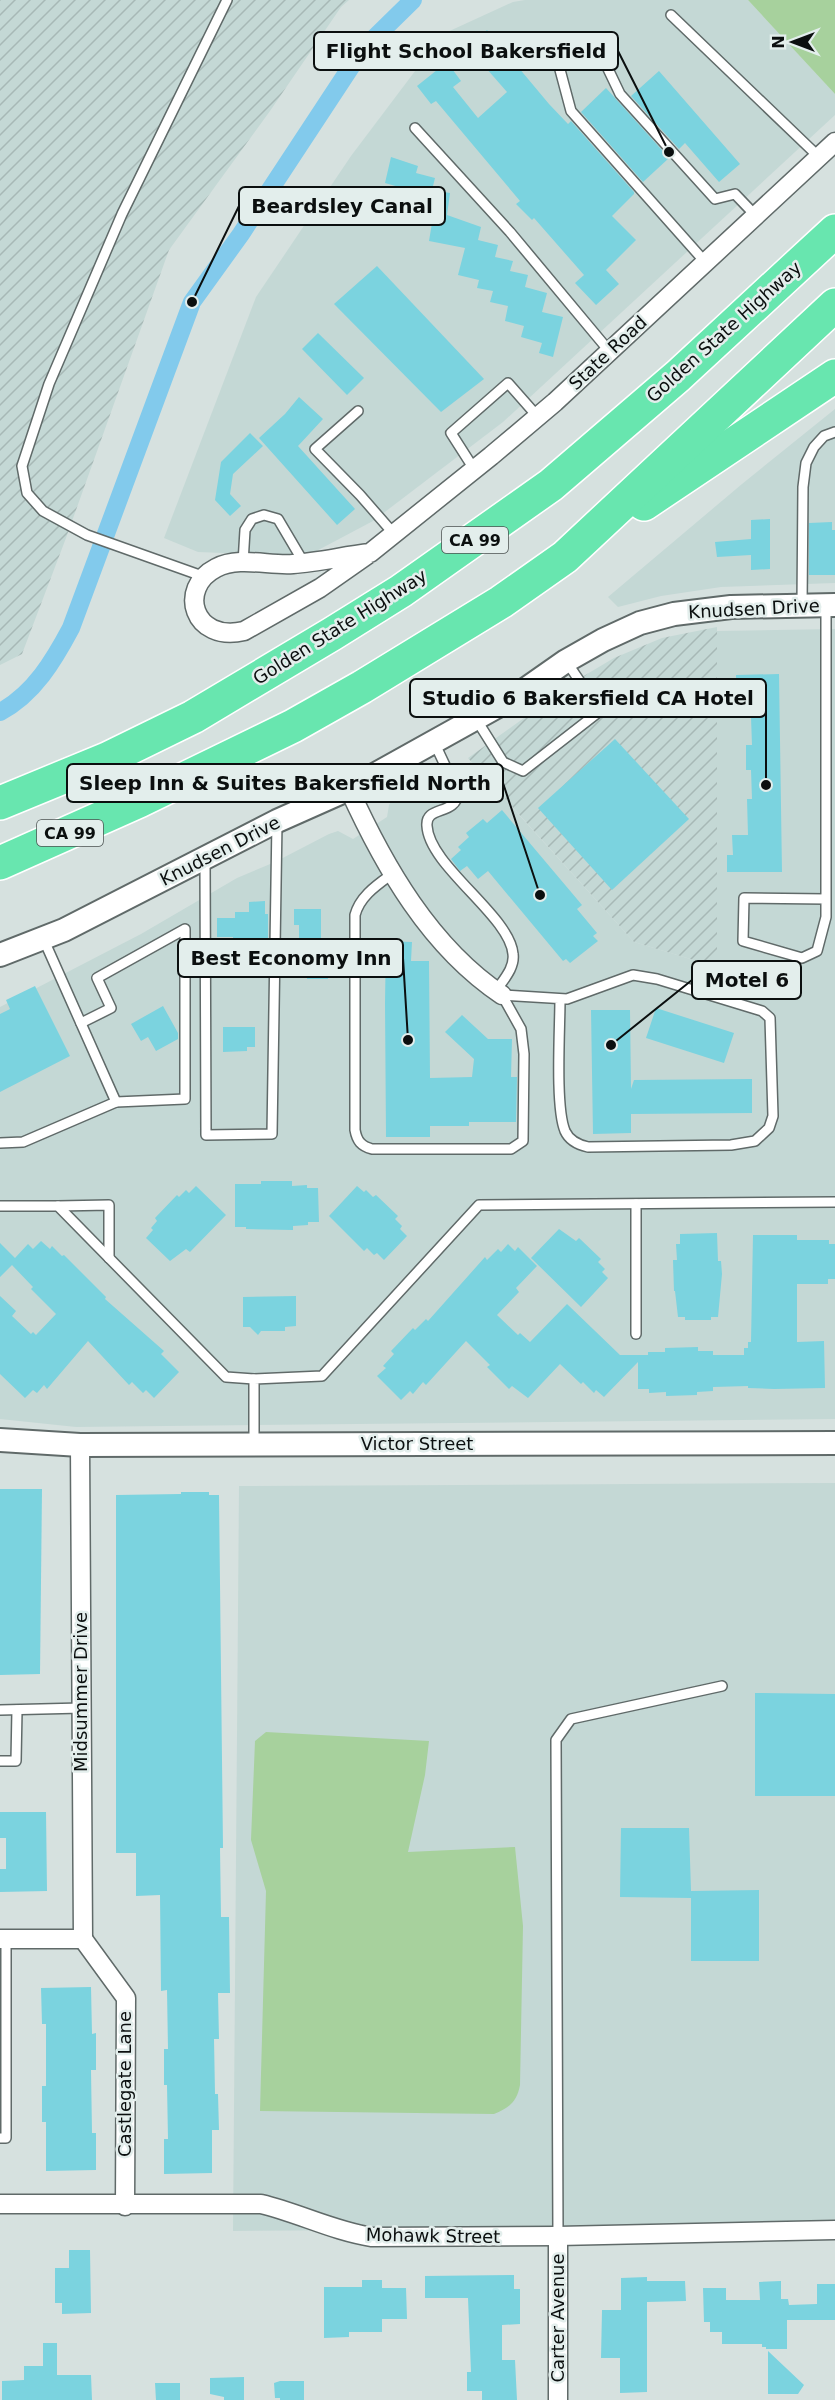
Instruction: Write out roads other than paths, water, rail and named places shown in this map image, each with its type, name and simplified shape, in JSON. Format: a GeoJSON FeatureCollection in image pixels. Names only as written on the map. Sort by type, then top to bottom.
{"type":"FeatureCollection","features":[{"type":"Feature","properties":{"kind":"highway","name":"Golden State Highway"},"geometry":{"type":"LineString","coordinates":[[0,803],[107,759],[193,717],[401,591],[551,485],[678,376],[835,230]]}},
{"type":"Feature","properties":{"kind":"highway","name":"CA 99"},"geometry":{"type":"LineString","coordinates":[[0,863],[128,806],[293,726],[362,687],[501,602],[565,557],[835,305]]}},
{"type":"Feature","properties":{"kind":"highway"},"geometry":{"type":"LineString","coordinates":[[565,557],[835,376]]}},
{"type":"Feature","properties":{"kind":"street","name":"State Road"},"geometry":{"type":"LineString","coordinates":[[370,553],[304,563],[243,563],[219,566],[205,577],[195,594],[198,617],[206,627],[217,632],[231,634],[244,630],[320,588],[370,553],[538,417],[835,142]]}},
{"type":"Feature","properties":{"kind":"street","name":"Knudsen Drive"},"geometry":{"type":"LineString","coordinates":[[0,955],[64,930],[277,821],[349,789],[516,696],[566,661],[603,639],[640,623],[674,614],[731,607],[831,605]]}},
{"type":"Feature","properties":{"kind":"street"},"geometry":{"type":"LineString","coordinates":[[349,789],[392,874],[422,916],[457,957],[499,993]]}},
{"type":"Feature","properties":{"kind":"street","name":"Victor Street"},"geometry":{"type":"LineString","coordinates":[[0,1440],[80,1444],[254,1445],[835,1443]]}},
{"type":"Feature","properties":{"kind":"street","name":"Midsummer Drive"},"geometry":{"type":"LineString","coordinates":[[80,1444],[83,1939]]}},
{"type":"Feature","properties":{"kind":"street"},"geometry":{"type":"LineString","coordinates":[[3,1939],[83,1939]]}},
{"type":"Feature","properties":{"kind":"street","name":"Castlegate Lane"},"geometry":{"type":"LineString","coordinates":[[83,1939],[126,1998],[125,2206]]}},
{"type":"Feature","properties":{"kind":"street","name":"Mohawk Street"},"geometry":{"type":"LineString","coordinates":[[0,2205],[261,2204],[290,2211],[324,2226],[372,2237],[558,2236],[835,2230]]}},
{"type":"Feature","properties":{"kind":"street","name":"Carter Avenue"},"geometry":{"type":"LineString","coordinates":[[558,2236],[558,2400]]}},
{"type":"Feature","properties":{"kind":"lane"},"geometry":{"type":"LineString","coordinates":[[205,577],[87,535],[43,511],[27,493],[22,466],[49,384],[122,214],[227,0]]}},
{"type":"Feature","properties":{"kind":"lane"},"geometry":{"type":"LineString","coordinates":[[671,15],[819,157]]}},
{"type":"Feature","properties":{"kind":"lane"},"geometry":{"type":"LineString","coordinates":[[706,263],[571,111],[559,66],[562,54],[582,42],[599,50],[620,94],[715,199],[735,194],[756,216]]}},
{"type":"Feature","properties":{"kind":"lane"},"geometry":{"type":"LineString","coordinates":[[415,128],[510,232],[610,352]]}},
{"type":"Feature","properties":{"kind":"lane"},"geometry":{"type":"LineString","coordinates":[[474,470],[451,433],[508,383],[538,417]]}},
{"type":"Feature","properties":{"kind":"lane"},"geometry":{"type":"LineString","coordinates":[[358,411],[315,449],[394,534]]}},
{"type":"Feature","properties":{"kind":"lane"},"geometry":{"type":"LineString","coordinates":[[802,606],[803,487],[806,463],[814,447],[824,436],[835,432]]}},
{"type":"Feature","properties":{"kind":"lane"},"geometry":{"type":"LineString","coordinates":[[243,563],[245,530],[252,519],[264,515],[278,519],[304,563]]}},
{"type":"Feature","properties":{"kind":"lane"},"geometry":{"type":"LineString","coordinates":[[826,899],[744,898],[743,941],[802,958],[818,951],[826,916],[831,605]]}},
{"type":"Feature","properties":{"kind":"lane"},"geometry":{"type":"LineString","coordinates":[[476,719],[503,762],[523,771],[600,711],[566,661]]}},
{"type":"Feature","properties":{"kind":"lane"},"geometry":{"type":"LineString","coordinates":[[434,742],[458,794],[456,803],[431,814],[427,820],[428,833],[441,857],[509,938],[514,955],[511,969],[499,993]]}},
{"type":"Feature","properties":{"kind":"lane"},"geometry":{"type":"LineString","coordinates":[[205,858],[206,1135],[272,1134],[277,821]]}},
{"type":"Feature","properties":{"kind":"lane"},"geometry":{"type":"LineString","coordinates":[[392,874],[369,891],[356,909],[355,915],[355,1130],[357,1140],[363,1146],[372,1149],[511,1149],[523,1141],[524,1054],[521,1029],[499,993]]}},
{"type":"Feature","properties":{"kind":"lane"},"geometry":{"type":"LineString","coordinates":[[0,1143],[23,1142],[116,1102],[185,1099],[185,929],[97,978],[111,1008],[81,1023]]}},
{"type":"Feature","properties":{"kind":"lane"},"geometry":{"type":"LineString","coordinates":[[43,938],[116,1102]]}},
{"type":"Feature","properties":{"kind":"lane"},"geometry":{"type":"LineString","coordinates":[[499,993],[560,999],[633,975],[657,979],[762,1011],[770,1018],[773,1116],[769,1128],[755,1141],[730,1145],[588,1147],[572,1140],[565,1132],[560,1107],[560,999]]}},
{"type":"Feature","properties":{"kind":"lane"},"geometry":{"type":"LineString","coordinates":[[58,1206],[226,1377],[254,1379],[322,1376],[479,1205],[835,1202]]}},
{"type":"Feature","properties":{"kind":"lane"},"geometry":{"type":"LineString","coordinates":[[636,1204],[636,1334]]}},
{"type":"Feature","properties":{"kind":"lane"},"geometry":{"type":"LineString","coordinates":[[0,1206],[109,1205],[109,1258]]}},
{"type":"Feature","properties":{"kind":"lane"},"geometry":{"type":"LineString","coordinates":[[254,1379],[254,1445]]}},
{"type":"Feature","properties":{"kind":"lane"},"geometry":{"type":"LineString","coordinates":[[558,2236],[556,1740],[571,1719],[722,1686]]}},
{"type":"Feature","properties":{"kind":"lane"},"geometry":{"type":"LineString","coordinates":[[0,1710],[81,1708]]}},
{"type":"Feature","properties":{"kind":"lane"},"geometry":{"type":"LineString","coordinates":[[0,1761],[16,1761],[17,1710]]}},
{"type":"Feature","properties":{"kind":"lane"},"geometry":{"type":"LineString","coordinates":[[0,2138],[6,2138],[3,1939]]}},
{"type":"Feature","properties":{"kind":"waterway"},"geometry":{"type":"LineString","coordinates":[[0,712],[12,705],[33,686],[58,652],[71,628],[192,302],[241,234],[362,50],[413,0]]}},
{"type":"Feature","properties":{"kind":"place","name":"Flight School Bakersfield"},"geometry":{"type":"Point","coordinates":[669,152]}},
{"type":"Feature","properties":{"kind":"place","name":"Beardsley Canal"},"geometry":{"type":"Point","coordinates":[192,302]}},
{"type":"Feature","properties":{"kind":"place","name":"Studio 6 Bakersfield CA Hotel"},"geometry":{"type":"Point","coordinates":[766,785]}},
{"type":"Feature","properties":{"kind":"place","name":"Sleep Inn & Suites Bakersfield North"},"geometry":{"type":"Point","coordinates":[540,895]}},
{"type":"Feature","properties":{"kind":"place","name":"Best Economy Inn"},"geometry":{"type":"Point","coordinates":[408,1040]}},
{"type":"Feature","properties":{"kind":"place","name":"Motel 6"},"geometry":{"type":"Point","coordinates":[611,1045]}}]}
